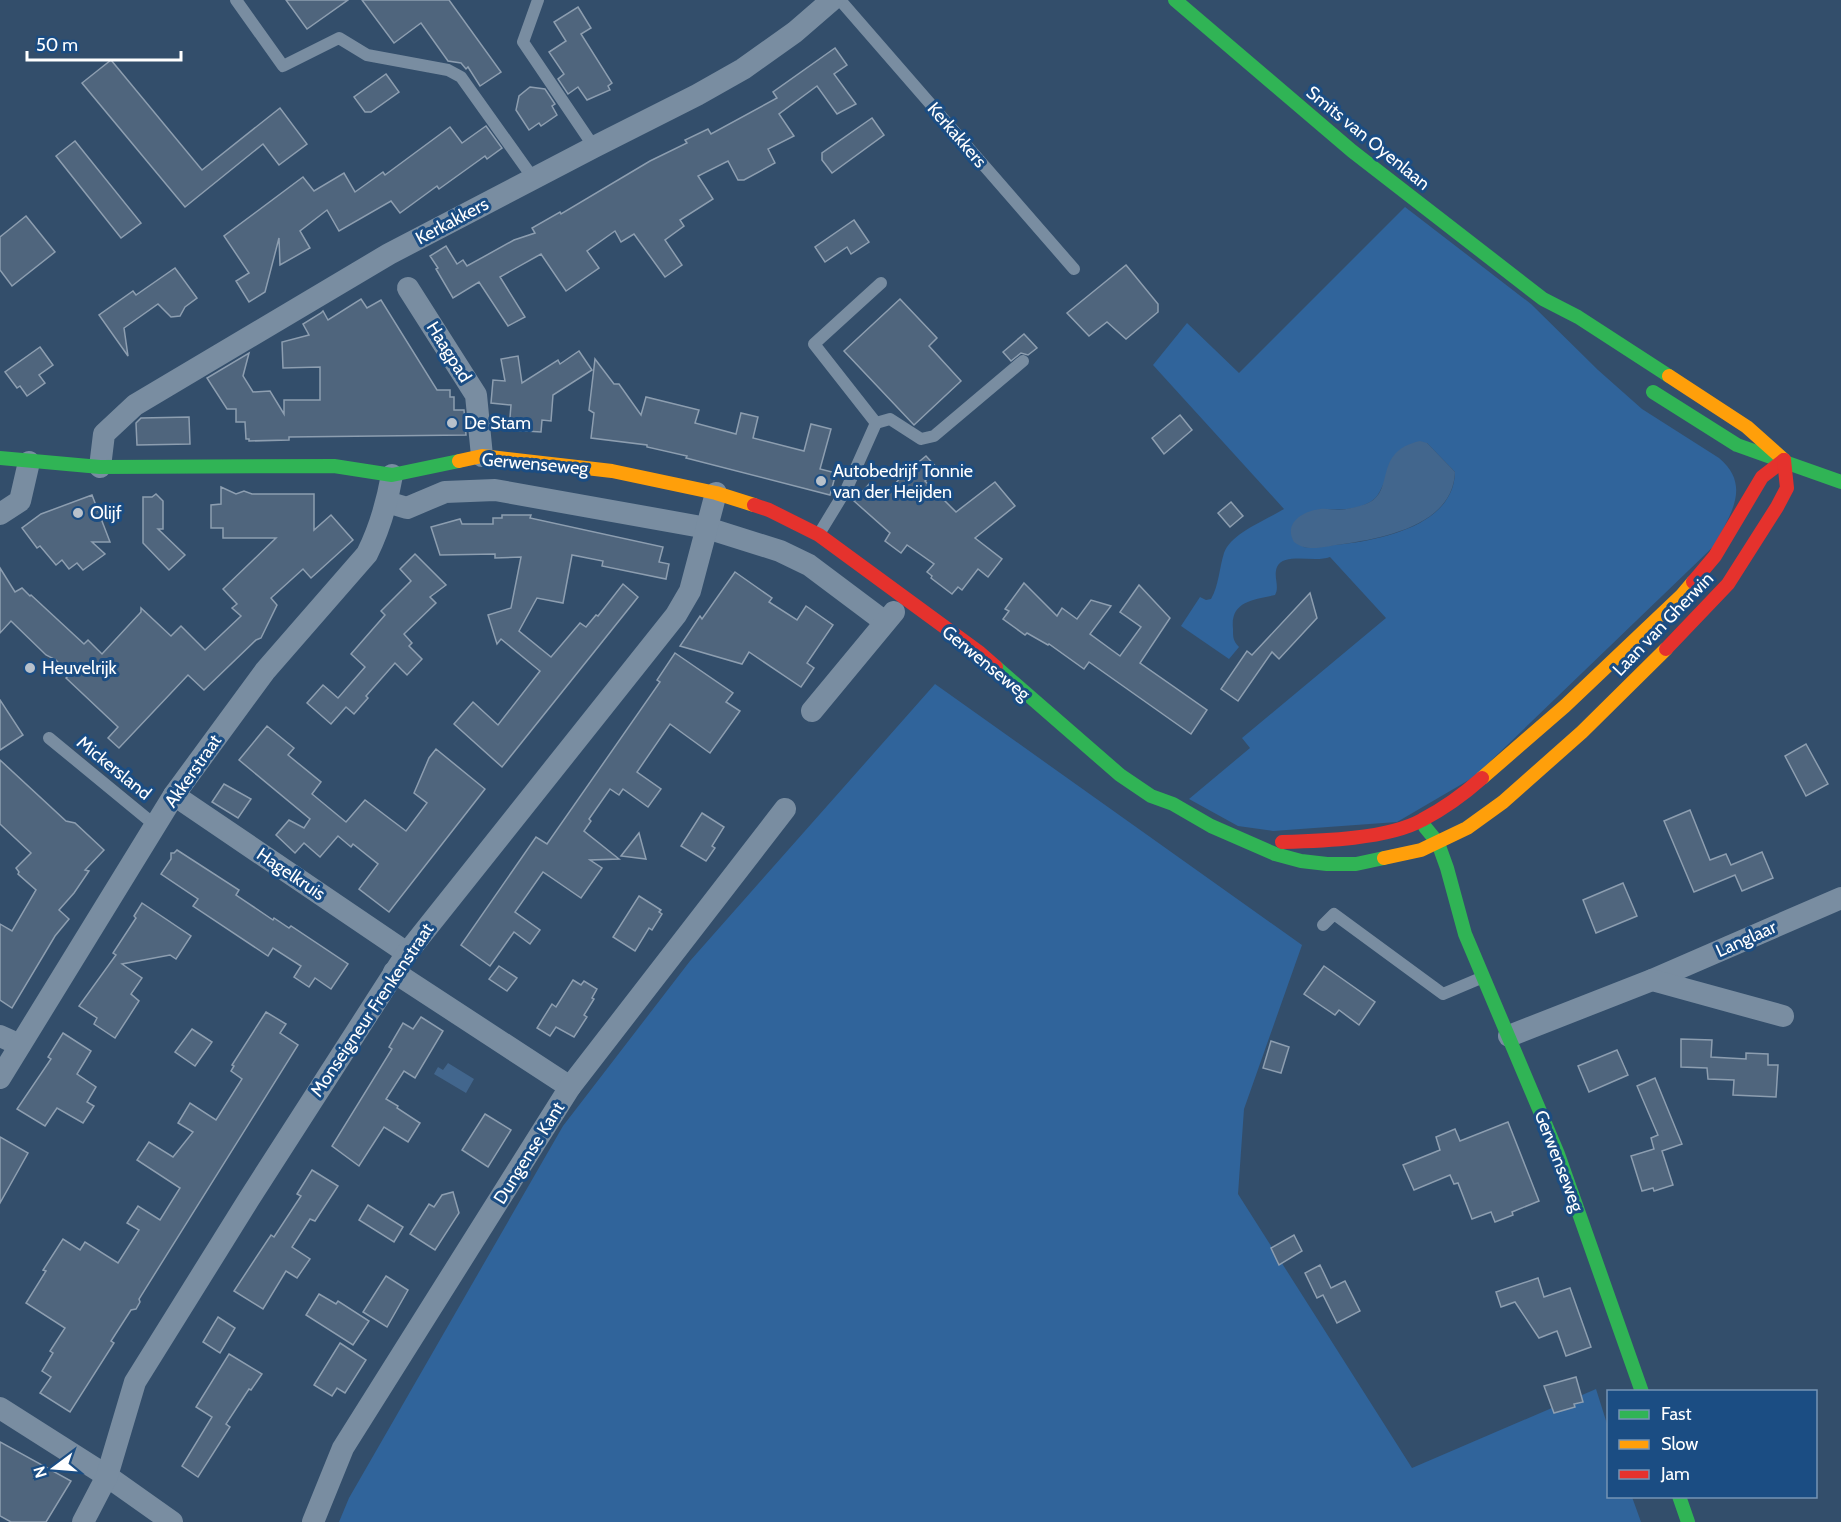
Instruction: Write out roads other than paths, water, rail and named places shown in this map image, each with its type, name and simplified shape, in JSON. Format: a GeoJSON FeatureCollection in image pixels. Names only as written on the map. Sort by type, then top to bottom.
{"type":"FeatureCollection","features":[{"type":"Feature","properties":{"kind":"street","name":"Kerkakkers"},"geometry":{"type":"LineString","coordinates":[[100,467],[104,434],[135,405],[389,254],[743,69],[795,32],[832,0]]}},
{"type":"Feature","properties":{"kind":"street","name":"Smits van Oyenlaan"},"geometry":{"type":"LineString","coordinates":[[1175,0],[1352,151],[1543,299],[1569,328]]}},
{"type":"Feature","properties":{"kind":"street","name":"Haagpad"},"geometry":{"type":"LineString","coordinates":[[408,288],[476,395],[482,456]]}},
{"type":"Feature","properties":{"kind":"street","name":"Smits van Oyenlaan"},"geometry":{"type":"LineString","coordinates":[[1543,299],[1578,317],[1747,427],[1784,460]]}},
{"type":"Feature","properties":{"kind":"street","name":"Smits van Oyenlaan"},"geometry":{"type":"LineString","coordinates":[[1645,386],[1737,445],[1841,482]]}},
{"type":"Feature","properties":{"kind":"street","name":"Gerwenseweg"},"geometry":{"type":"LineString","coordinates":[[0,458],[100,467],[334,466],[392,475],[482,456],[612,471],[717,493],[769,510],[819,535],[980,653],[1120,775],[1151,796],[1173,804],[1242,841],[1301,861],[1356,864],[1421,850]]}},
{"type":"Feature","properties":{"kind":"street","name":"Laan van Gherwin"},"geometry":{"type":"LineString","coordinates":[[1421,821],[1473,786],[1506,758],[1574,698],[1682,595],[1715,556],[1762,477],[1784,460]]}},
{"type":"Feature","properties":{"kind":"street","name":"Laan van Gherwin"},"geometry":{"type":"LineString","coordinates":[[1421,850],[1467,828],[1503,802],[1582,732],[1697,618],[1728,584],[1777,507],[1787,488],[1784,460]]}},
{"type":"Feature","properties":{"kind":"street"},"geometry":{"type":"LineString","coordinates":[[0,514],[20,501],[29,462]]}},
{"type":"Feature","properties":{"kind":"street","name":"Akkerstraat"},"geometry":{"type":"LineString","coordinates":[[0,1078],[10,1040],[156,826],[174,795],[265,671],[367,554],[378,531],[392,475]]}},
{"type":"Feature","properties":{"kind":"street","name":"Gerwenseweg"},"geometry":{"type":"LineString","coordinates":[[387,502],[407,508],[445,492],[495,490],[707,528],[780,551],[809,565],[885,622]]}},
{"type":"Feature","properties":{"kind":"street","name":"Monseigneur Frenkenstraat"},"geometry":{"type":"LineString","coordinates":[[83,1522],[107,1476],[135,1382],[407,952],[676,615],[690,591],[717,493]]}},
{"type":"Feature","properties":{"kind":"street"},"geometry":{"type":"LineString","coordinates":[[812,711],[904,599]]}},
{"type":"Feature","properties":{"kind":"street","name":"Gerwenseweg"},"geometry":{"type":"LineString","coordinates":[[1039,706],[1114,751]]}},
{"type":"Feature","properties":{"kind":"street","name":"Gerwenseweg"},"geometry":{"type":"LineString","coordinates":[[1158,783],[1173,804]]}},
{"type":"Feature","properties":{"kind":"street","name":"Hagelkruis"},"geometry":{"type":"LineString","coordinates":[[174,795],[407,952]]}},
{"type":"Feature","properties":{"kind":"street","name":"Dungense Kant"},"geometry":{"type":"LineString","coordinates":[[313,1522],[343,1448],[570,1087],[785,809]]}},
{"type":"Feature","properties":{"kind":"street","name":"Gerwenseweg"},"geometry":{"type":"LineString","coordinates":[[1242,841],[1293,843],[1354,838],[1393,831],[1421,821],[1438,843],[1465,934],[1558,1154],[1641,1390]]}},
{"type":"Feature","properties":{"kind":"street"},"geometry":{"type":"LineString","coordinates":[[1421,821],[1421,850],[1428,867]]}},
{"type":"Feature","properties":{"kind":"street","name":"Gerwenseweg"},"geometry":{"type":"LineString","coordinates":[[1438,885],[1465,934]]}},
{"type":"Feature","properties":{"kind":"street","name":"Langlaar"},"geometry":{"type":"LineString","coordinates":[[1509,1036],[1652,980],[1841,897]]}},
{"type":"Feature","properties":{"kind":"street"},"geometry":{"type":"LineString","coordinates":[[394,972],[570,1087]]}},
{"type":"Feature","properties":{"kind":"street"},"geometry":{"type":"LineString","coordinates":[[1652,980],[1783,1016]]}},
{"type":"Feature","properties":{"kind":"street"},"geometry":{"type":"LineString","coordinates":[[0,1408],[107,1476],[172,1522]]}},
{"type":"Feature","properties":{"kind":"street"},"geometry":{"type":"LineString","coordinates":[[1679,1498],[1688,1522]]}},
{"type":"Feature","properties":{"kind":"lane"},"geometry":{"type":"LineString","coordinates":[[236,0],[284,66],[339,38],[367,55],[448,70],[461,77],[533,178]]}},
{"type":"Feature","properties":{"kind":"lane"},"geometry":{"type":"LineString","coordinates":[[538,0],[523,42],[594,147]]}},
{"type":"Feature","properties":{"kind":"lane","name":"Kerkakkers"},"geometry":{"type":"LineString","coordinates":[[840,0],[1074,269]]}},
{"type":"Feature","properties":{"kind":"lane"},"geometry":{"type":"LineString","coordinates":[[876,423],[813,345],[881,283]]}},
{"type":"Feature","properties":{"kind":"lane"},"geometry":{"type":"LineString","coordinates":[[876,423],[890,419],[921,439],[934,436],[1023,361]]}},
{"type":"Feature","properties":{"kind":"lane"},"geometry":{"type":"LineString","coordinates":[[819,535],[847,488],[876,423]]}},
{"type":"Feature","properties":{"kind":"lane","name":"Mickersland"},"geometry":{"type":"LineString","coordinates":[[49,738],[156,826]]}},
{"type":"Feature","properties":{"kind":"lane"},"geometry":{"type":"LineString","coordinates":[[1323,925],[1334,914],[1443,994],[1482,978]]}},
{"type":"Feature","properties":{"kind":"place","name":"De Stam"},"geometry":{"type":"Point","coordinates":[452,423]}},
{"type":"Feature","properties":{"kind":"place","name":"Autobedrijf Tonnie van der Heijden"},"geometry":{"type":"Point","coordinates":[821,481]}},
{"type":"Feature","properties":{"kind":"place","name":"Olijf"},"geometry":{"type":"Point","coordinates":[78,513]}},
{"type":"Feature","properties":{"kind":"place","name":"Heuvelrijk"},"geometry":{"type":"Point","coordinates":[30,668]}}]}
